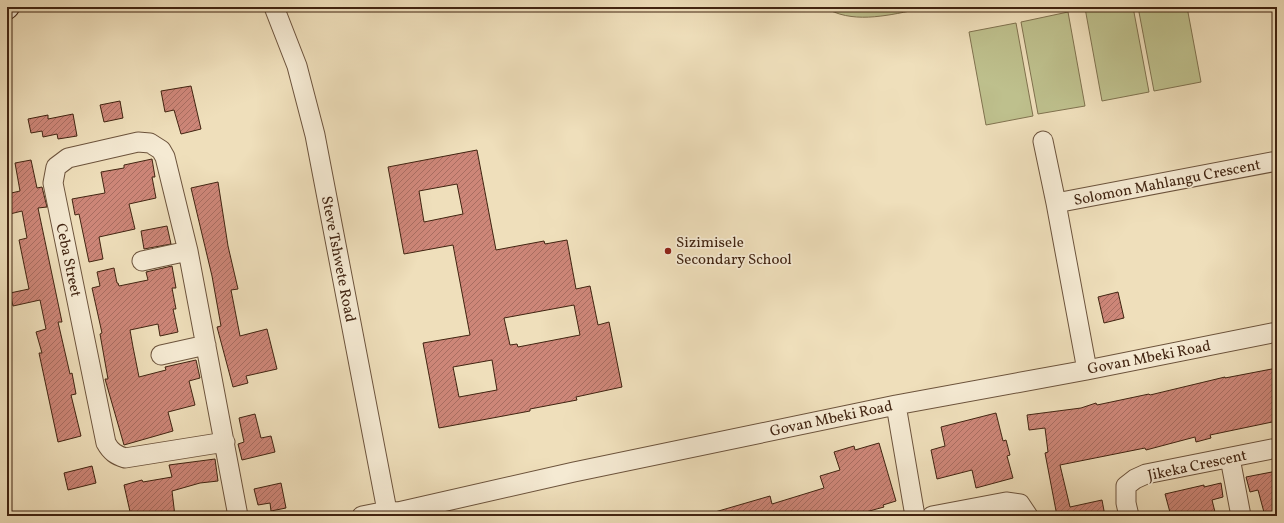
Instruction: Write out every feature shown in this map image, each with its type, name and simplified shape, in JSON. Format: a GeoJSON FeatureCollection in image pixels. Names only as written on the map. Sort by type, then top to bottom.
{"type":"FeatureCollection","features":[{"type":"Feature","properties":{"kind":"street","name":"Steve Tshwete Road"},"geometry":{"type":"LineString","coordinates":[[274,7],[297,66],[315,135],[388,514]]}},
{"type":"Feature","properties":{"kind":"street","name":"Solomon Mahlangu Crescent"},"geometry":{"type":"LineString","coordinates":[[1043,141],[1087,370]]}},
{"type":"Feature","properties":{"kind":"street","name":"Ceba Street"},"geometry":{"type":"LineString","coordinates":[[225,442],[125,458],[119,456],[109,448],[106,443],[53,183],[56,167],[68,158],[138,142],[150,143],[161,150],[168,165],[188,251],[225,442],[238,516]]}},
{"type":"Feature","properties":{"kind":"street","name":"Solomon Mahlangu Crescent"},"geometry":{"type":"LineString","coordinates":[[1056,204],[1277,161]]}},
{"type":"Feature","properties":{"kind":"street"},"geometry":{"type":"LineString","coordinates":[[142,261],[188,251]]}},
{"type":"Feature","properties":{"kind":"street","name":"Govan Mbeki Road"},"geometry":{"type":"LineString","coordinates":[[362,516],[398,512],[574,472],[896,405],[1087,370],[1277,332]]}},
{"type":"Feature","properties":{"kind":"street"},"geometry":{"type":"LineString","coordinates":[[161,355],[206,345]]}},
{"type":"Feature","properties":{"kind":"street"},"geometry":{"type":"LineString","coordinates":[[896,405],[915,516]]}},
{"type":"Feature","properties":{"kind":"street","name":"Jikeka Crescent"},"geometry":{"type":"LineString","coordinates":[[1129,516],[1126,503],[1126,486],[1135,479],[1146,474],[1277,448]]}},
{"type":"Feature","properties":{"kind":"street"},"geometry":{"type":"LineString","coordinates":[[1230,458],[1241,516]]}},
{"type":"Feature","properties":{"kind":"street"},"geometry":{"type":"LineString","coordinates":[[932,516],[1006,502],[1020,504],[1028,516]]}},
{"type":"Feature","properties":{"kind":"green space"},"geometry":{"type":"Polygon","coordinates":[[[824,7],[920,7],[915,10],[880,16],[857,17],[834,12],[824,7]]]}},
{"type":"Feature","properties":{"kind":"green space"},"geometry":{"type":"Polygon","coordinates":[[[1133,7],[1149,92],[1102,101],[1085,8],[1133,7]]]}},
{"type":"Feature","properties":{"kind":"green space"},"geometry":{"type":"Polygon","coordinates":[[[1138,7],[1187,7],[1201,82],[1154,91],[1138,7]]]}},
{"type":"Feature","properties":{"kind":"green space"},"geometry":{"type":"Polygon","coordinates":[[[1068,12],[1085,106],[1038,114],[1021,22],[1068,12]]]}},
{"type":"Feature","properties":{"kind":"green space"},"geometry":{"type":"Polygon","coordinates":[[[1016,23],[1033,116],[986,125],[969,32],[1016,23]]]}},
{"type":"Feature","properties":{"kind":"building"},"geometry":{"type":"Polygon","coordinates":[[[191,86],[201,129],[181,134],[174,110],[165,112],[161,91],[191,86]]]}},
{"type":"Feature","properties":{"kind":"building"},"geometry":{"type":"Polygon","coordinates":[[[120,101],[123,118],[104,122],[100,105],[120,101]]]}},
{"type":"Feature","properties":{"kind":"building"},"geometry":{"type":"Polygon","coordinates":[[[73,114],[77,136],[58,139],[57,134],[43,137],[42,131],[31,133],[28,119],[48,115],[48,119],[73,114]]]}},
{"type":"Feature","properties":{"kind":"building"},"geometry":{"type":"Polygon","coordinates":[[[477,150],[496,250],[544,241],[545,244],[567,240],[576,289],[590,286],[598,325],[609,322],[622,387],[576,397],[577,400],[530,409],[530,411],[439,428],[423,343],[470,335],[453,245],[404,254],[388,167],[477,150]],[[457,184],[419,191],[424,222],[463,214],[457,184]],[[574,305],[504,318],[510,345],[517,344],[518,347],[580,335],[574,305]],[[492,360],[453,367],[459,397],[497,390],[492,360]]]}},
{"type":"Feature","properties":{"kind":"building"},"geometry":{"type":"Polygon","coordinates":[[[152,159],[155,177],[152,177],[156,198],[129,204],[135,229],[99,237],[103,259],[89,262],[79,214],[75,215],[72,199],[105,193],[101,172],[124,168],[124,165],[152,159]]]}},
{"type":"Feature","properties":{"kind":"building"},"geometry":{"type":"Polygon","coordinates":[[[31,160],[37,188],[42,187],[47,207],[38,208],[62,322],[58,322],[70,374],[72,373],[76,394],[71,395],[81,436],[58,442],[39,353],[42,353],[36,332],[46,329],[40,300],[13,306],[10,293],[29,289],[19,240],[27,238],[22,211],[10,214],[7,194],[20,191],[15,163],[31,160]]]}},
{"type":"Feature","properties":{"kind":"building"},"geometry":{"type":"Polygon","coordinates":[[[218,182],[228,246],[238,289],[231,290],[240,336],[267,329],[277,369],[246,376],[248,383],[233,387],[217,327],[221,326],[212,276],[191,188],[218,182]]]}},
{"type":"Feature","properties":{"kind":"building"},"geometry":{"type":"Polygon","coordinates":[[[167,226],[171,244],[144,249],[141,231],[167,226]]]}},
{"type":"Feature","properties":{"kind":"building"},"geometry":{"type":"Polygon","coordinates":[[[172,266],[176,288],[172,288],[176,309],[173,309],[178,332],[160,336],[158,324],[130,330],[139,377],[166,370],[165,367],[196,360],[200,378],[189,381],[195,405],[168,412],[173,431],[124,445],[105,379],[108,379],[100,334],[102,333],[92,288],[100,286],[97,272],[114,268],[119,286],[148,280],[146,272],[172,266]]]}},
{"type":"Feature","properties":{"kind":"building"},"geometry":{"type":"Polygon","coordinates":[[[1118,292],[1124,318],[1104,323],[1098,297],[1118,292]]]}},
{"type":"Feature","properties":{"kind":"building"},"geometry":{"type":"Polygon","coordinates":[[[1277,368],[1277,421],[1210,435],[1211,438],[1196,442],[1195,437],[1146,450],[1145,448],[1060,465],[1070,507],[1102,500],[1105,516],[1057,516],[1045,453],[1048,452],[1045,428],[1029,430],[1027,415],[1081,408],[1096,403],[1097,405],[1150,395],[1225,377],[1277,368]]]}},
{"type":"Feature","properties":{"kind":"building"},"geometry":{"type":"Polygon","coordinates":[[[996,413],[1003,441],[1006,440],[1010,455],[1007,456],[1013,478],[976,488],[972,470],[937,479],[931,450],[945,446],[941,427],[996,413]]]}},
{"type":"Feature","properties":{"kind":"building"},"geometry":{"type":"Polygon","coordinates":[[[255,414],[261,438],[271,436],[275,452],[242,460],[238,444],[244,442],[239,418],[255,414]]]}},
{"type":"Feature","properties":{"kind":"building"},"geometry":{"type":"Polygon","coordinates":[[[879,443],[896,501],[883,505],[884,507],[851,516],[715,516],[715,512],[770,496],[772,504],[824,488],[820,476],[840,470],[834,452],[854,446],[855,450],[879,443]]]}},
{"type":"Feature","properties":{"kind":"building"},"geometry":{"type":"Polygon","coordinates":[[[215,459],[218,481],[200,483],[172,491],[175,516],[131,516],[124,485],[142,480],[143,482],[172,477],[169,465],[215,459]]]}},
{"type":"Feature","properties":{"kind":"building"},"geometry":{"type":"Polygon","coordinates":[[[92,466],[96,483],[68,490],[64,473],[92,466]]]}},
{"type":"Feature","properties":{"kind":"building"},"geometry":{"type":"Polygon","coordinates":[[[1277,471],[1277,486],[1273,487],[1277,500],[1277,516],[1265,516],[1258,490],[1250,492],[1246,477],[1277,471]]]}},
{"type":"Feature","properties":{"kind":"building"},"geometry":{"type":"Polygon","coordinates":[[[281,483],[286,508],[271,511],[270,503],[258,505],[254,489],[281,483]]]}},
{"type":"Feature","properties":{"kind":"building"},"geometry":{"type":"Polygon","coordinates":[[[1221,483],[1223,497],[1212,500],[1216,516],[1171,516],[1165,494],[1204,485],[1204,487],[1221,483]]]}},
{"type":"Feature","properties":{"kind":"place","name":"Sizimisele Secondary School"},"geometry":{"type":"Point","coordinates":[668,251]}}]}
